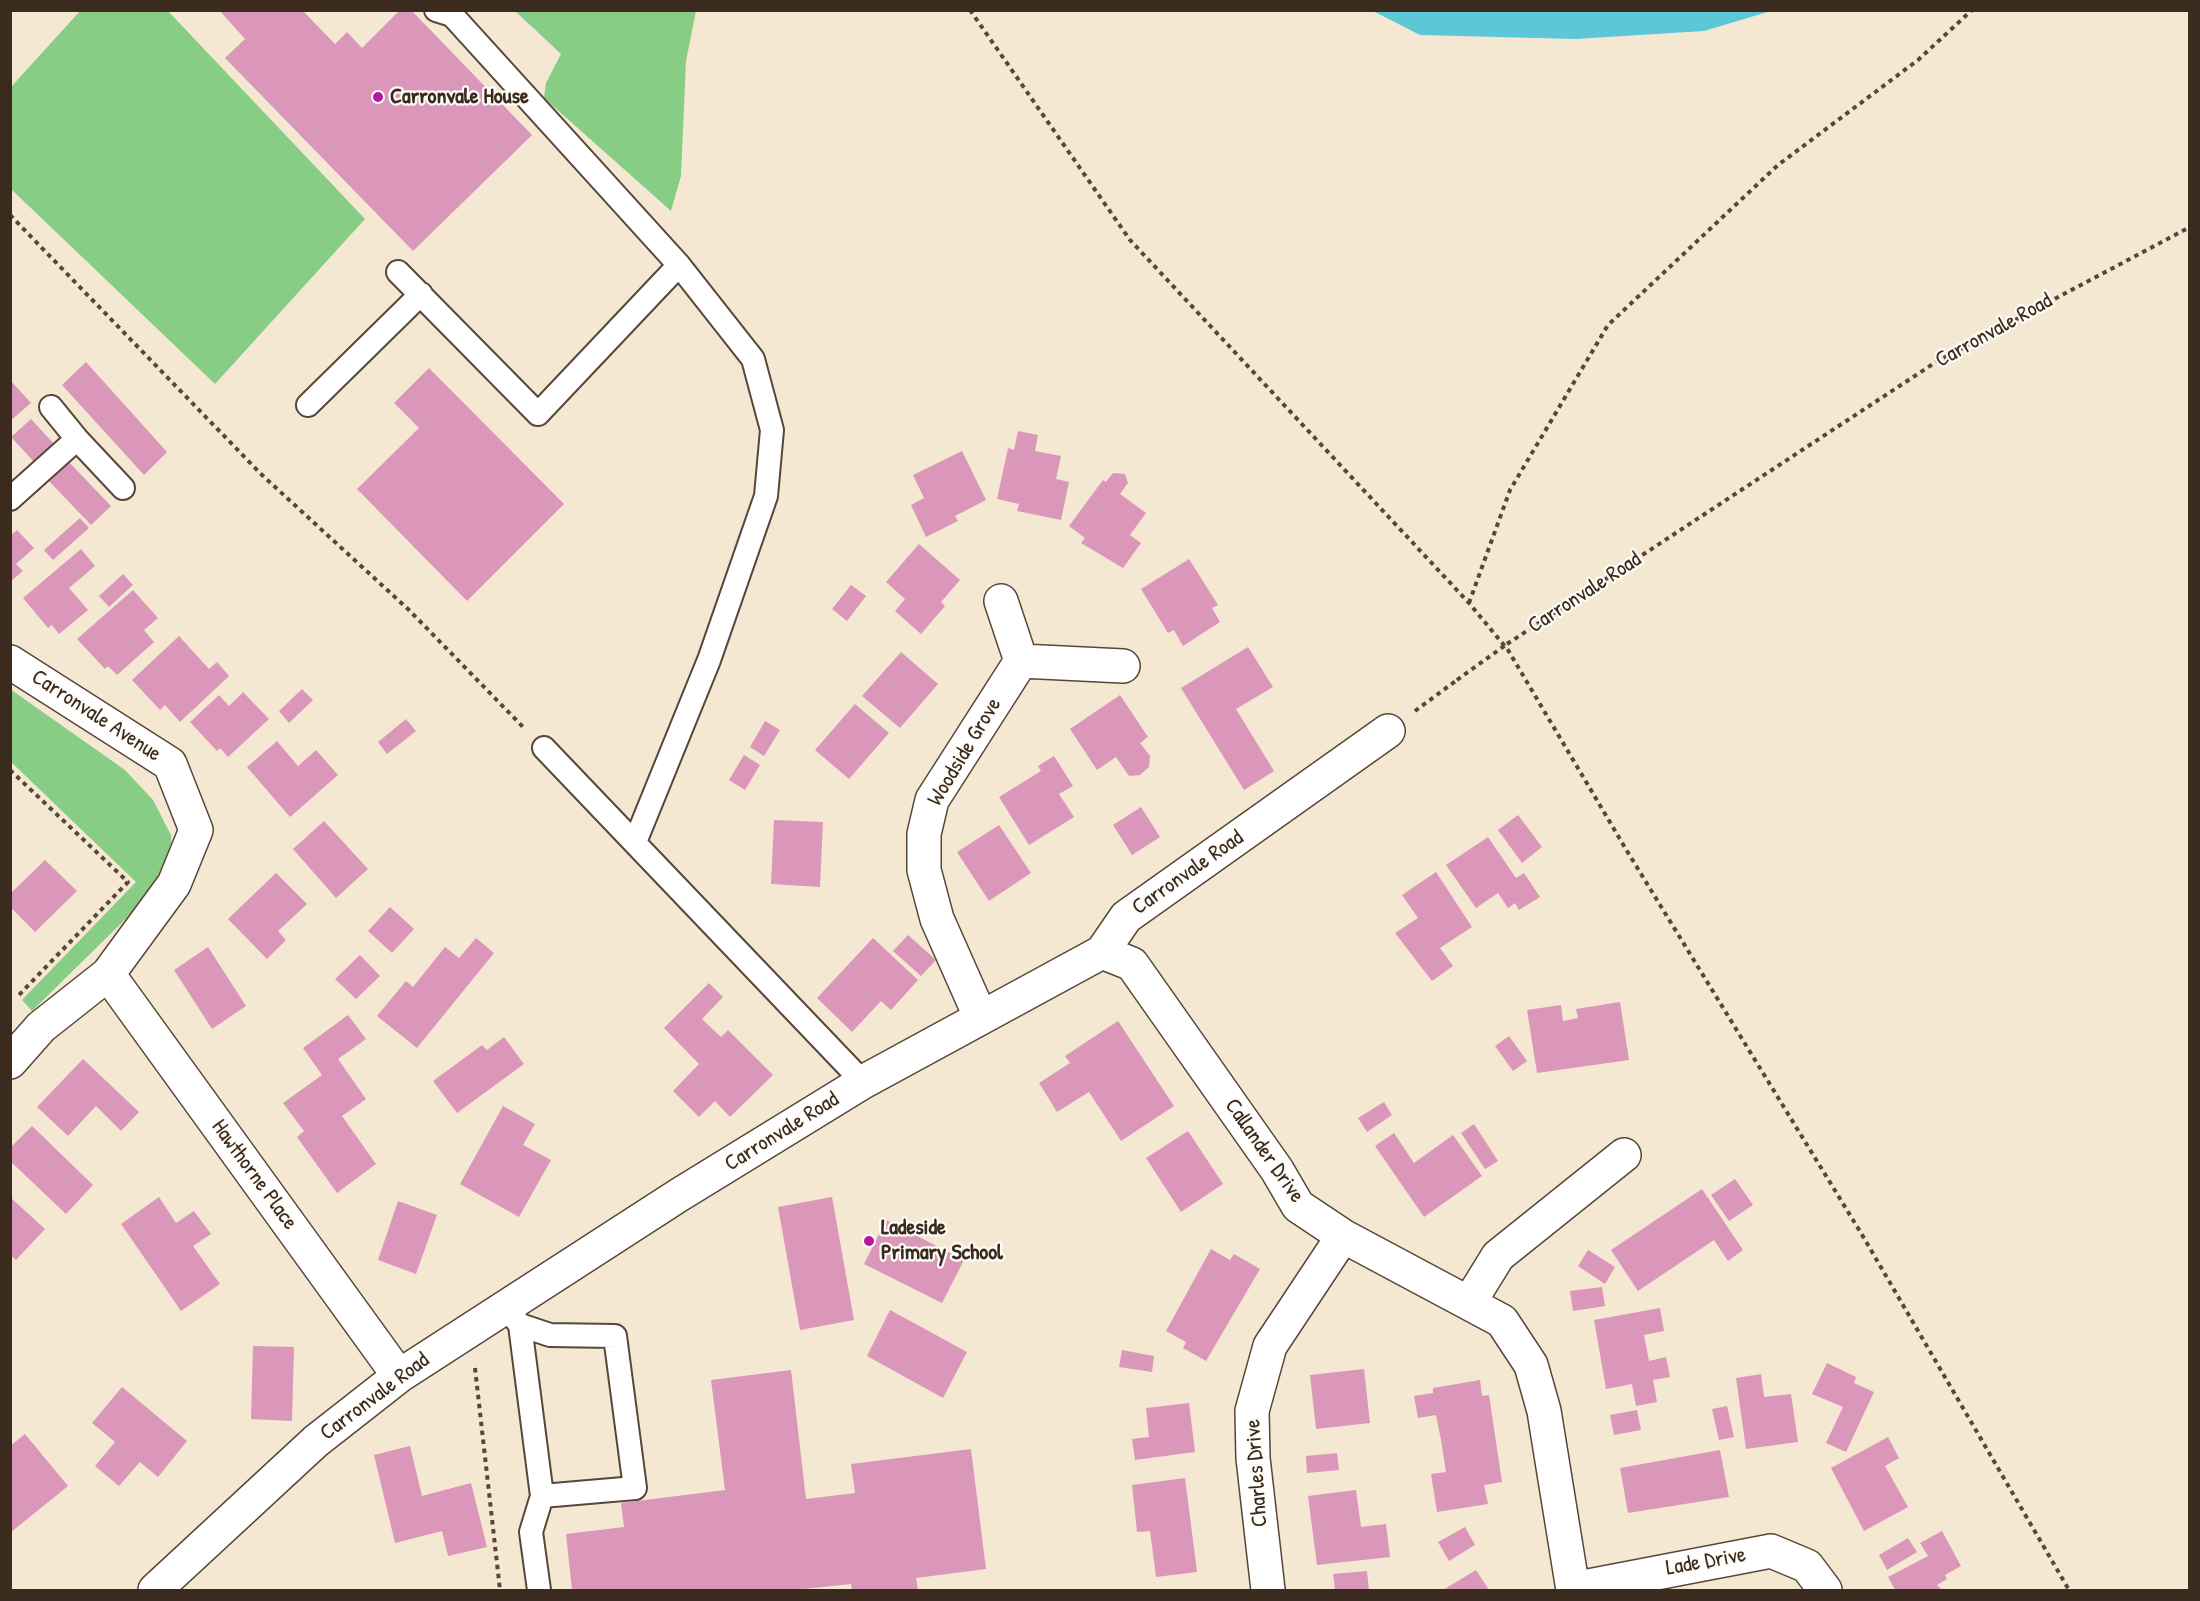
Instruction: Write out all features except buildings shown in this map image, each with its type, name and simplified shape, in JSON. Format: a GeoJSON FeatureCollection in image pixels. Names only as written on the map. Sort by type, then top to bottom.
{"type":"FeatureCollection","features":[{"type":"Feature","properties":{"kind":"street"},"geometry":{"type":"LineString","coordinates":[[1001,601],[1021,661],[1123,666]]}},
{"type":"Feature","properties":{"kind":"street","name":"Woodside Grove"},"geometry":{"type":"LineString","coordinates":[[980,1016],[937,919],[924,870],[924,834],[932,800],[1021,661]]}},
{"type":"Feature","properties":{"kind":"street","name":"Carronvale Avenue"},"geometry":{"type":"LineString","coordinates":[[10,662],[170,764],[196,830],[174,885],[108,974],[41,1027],[10,1062]]}},
{"type":"Feature","properties":{"kind":"street","name":"Carronvale Road"},"geometry":{"type":"LineString","coordinates":[[155,1590],[316,1441],[399,1376],[458,1336],[513,1315],[862,1082],[980,1016],[1102,952],[1126,917],[1388,731]]}},
{"type":"Feature","properties":{"kind":"street","name":"Callander Drive"},"geometry":{"type":"LineString","coordinates":[[1102,952],[1132,964],[1277,1170],[1298,1206],[1343,1236],[1502,1321],[1531,1365],[1544,1411],[1573,1590]]}},
{"type":"Feature","properties":{"kind":"street","name":"Hawthorne Place"},"geometry":{"type":"LineString","coordinates":[[108,974],[399,1376]]}},
{"type":"Feature","properties":{"kind":"street"},"geometry":{"type":"LineString","coordinates":[[1469,1303],[1498,1256],[1624,1155]]}},
{"type":"Feature","properties":{"kind":"street","name":"Charles Drive"},"geometry":{"type":"LineString","coordinates":[[1268,1590],[1253,1458],[1252,1411],[1270,1346],[1343,1236]]}},
{"type":"Feature","properties":{"kind":"street","name":"Lade Drive"},"geometry":{"type":"LineString","coordinates":[[1573,1590],[1770,1551],[1807,1566],[1825,1590]]}},
{"type":"Feature","properties":{"kind":"lane"},"geometry":{"type":"LineString","coordinates":[[436,10],[452,15],[679,265],[753,359],[772,430],[766,496],[709,660],[635,842]]}},
{"type":"Feature","properties":{"kind":"lane"},"geometry":{"type":"LineString","coordinates":[[398,272],[538,414],[679,265]]}},
{"type":"Feature","properties":{"kind":"lane"},"geometry":{"type":"LineString","coordinates":[[308,405],[421,294]]}},
{"type":"Feature","properties":{"kind":"lane"},"geometry":{"type":"LineString","coordinates":[[51,407],[77,439],[123,488]]}},
{"type":"Feature","properties":{"kind":"lane"},"geometry":{"type":"LineString","coordinates":[[10,499],[77,439]]}},
{"type":"Feature","properties":{"kind":"lane"},"geometry":{"type":"LineString","coordinates":[[544,748],[862,1082]]}},
{"type":"Feature","properties":{"kind":"lane"},"geometry":{"type":"LineString","coordinates":[[513,1315],[550,1335],[615,1336],[635,1488],[542,1496]]}},
{"type":"Feature","properties":{"kind":"lane"},"geometry":{"type":"LineString","coordinates":[[513,1315],[542,1496],[531,1532],[539,1590]]}},
{"type":"Feature","properties":{"kind":"path"},"geometry":{"type":"LineString","coordinates":[[970,10],[1130,240],[1469,603],[1509,650],[1627,851],[1861,1233],[2069,1590]]}},
{"type":"Feature","properties":{"kind":"path"},"geometry":{"type":"LineString","coordinates":[[1469,603],[1510,490],[1608,325],[1778,165],[1918,60],[1972,10]]}},
{"type":"Feature","properties":{"kind":"path"},"geometry":{"type":"LineString","coordinates":[[10,215],[262,475],[409,610],[544,748]]}},
{"type":"Feature","properties":{"kind":"path","name":"Carronvale Road"},"geometry":{"type":"LineString","coordinates":[[1388,731],[1507,644],[1936,362],[2190,227]]}},
{"type":"Feature","properties":{"kind":"path"},"geometry":{"type":"LineString","coordinates":[[10,770],[128,882],[10,1004]]}},
{"type":"Feature","properties":{"kind":"path"},"geometry":{"type":"LineString","coordinates":[[458,1336],[474,1359],[500,1590]]}},
{"type":"Feature","properties":{"kind":"green space"},"geometry":{"type":"Polygon","coordinates":[[[81,10],[168,11],[365,219],[215,384],[11,189],[11,87],[81,10]]]}},
{"type":"Feature","properties":{"kind":"green space"},"geometry":{"type":"Polygon","coordinates":[[[515,11],[696,11],[686,61],[681,176],[671,211],[544,98],[546,83],[561,54],[515,11]]]}},
{"type":"Feature","properties":{"kind":"green space"},"geometry":{"type":"Polygon","coordinates":[[[10,689],[125,770],[153,800],[171,835],[172,854],[148,897],[32,1011],[22,1000],[136,882],[11,762],[10,689]]]}},
{"type":"Feature","properties":{"kind":"water"},"geometry":{"type":"Polygon","coordinates":[[[1373,11],[1771,11],[1704,31],[1576,39],[1420,35],[1373,11]]]}},
{"type":"Feature","properties":{"kind":"place","name":"Carronvale House"},"geometry":{"type":"Point","coordinates":[378,97]}},
{"type":"Feature","properties":{"kind":"place","name":"Ladeside Primary School"},"geometry":{"type":"Point","coordinates":[869,1241]}}]}
